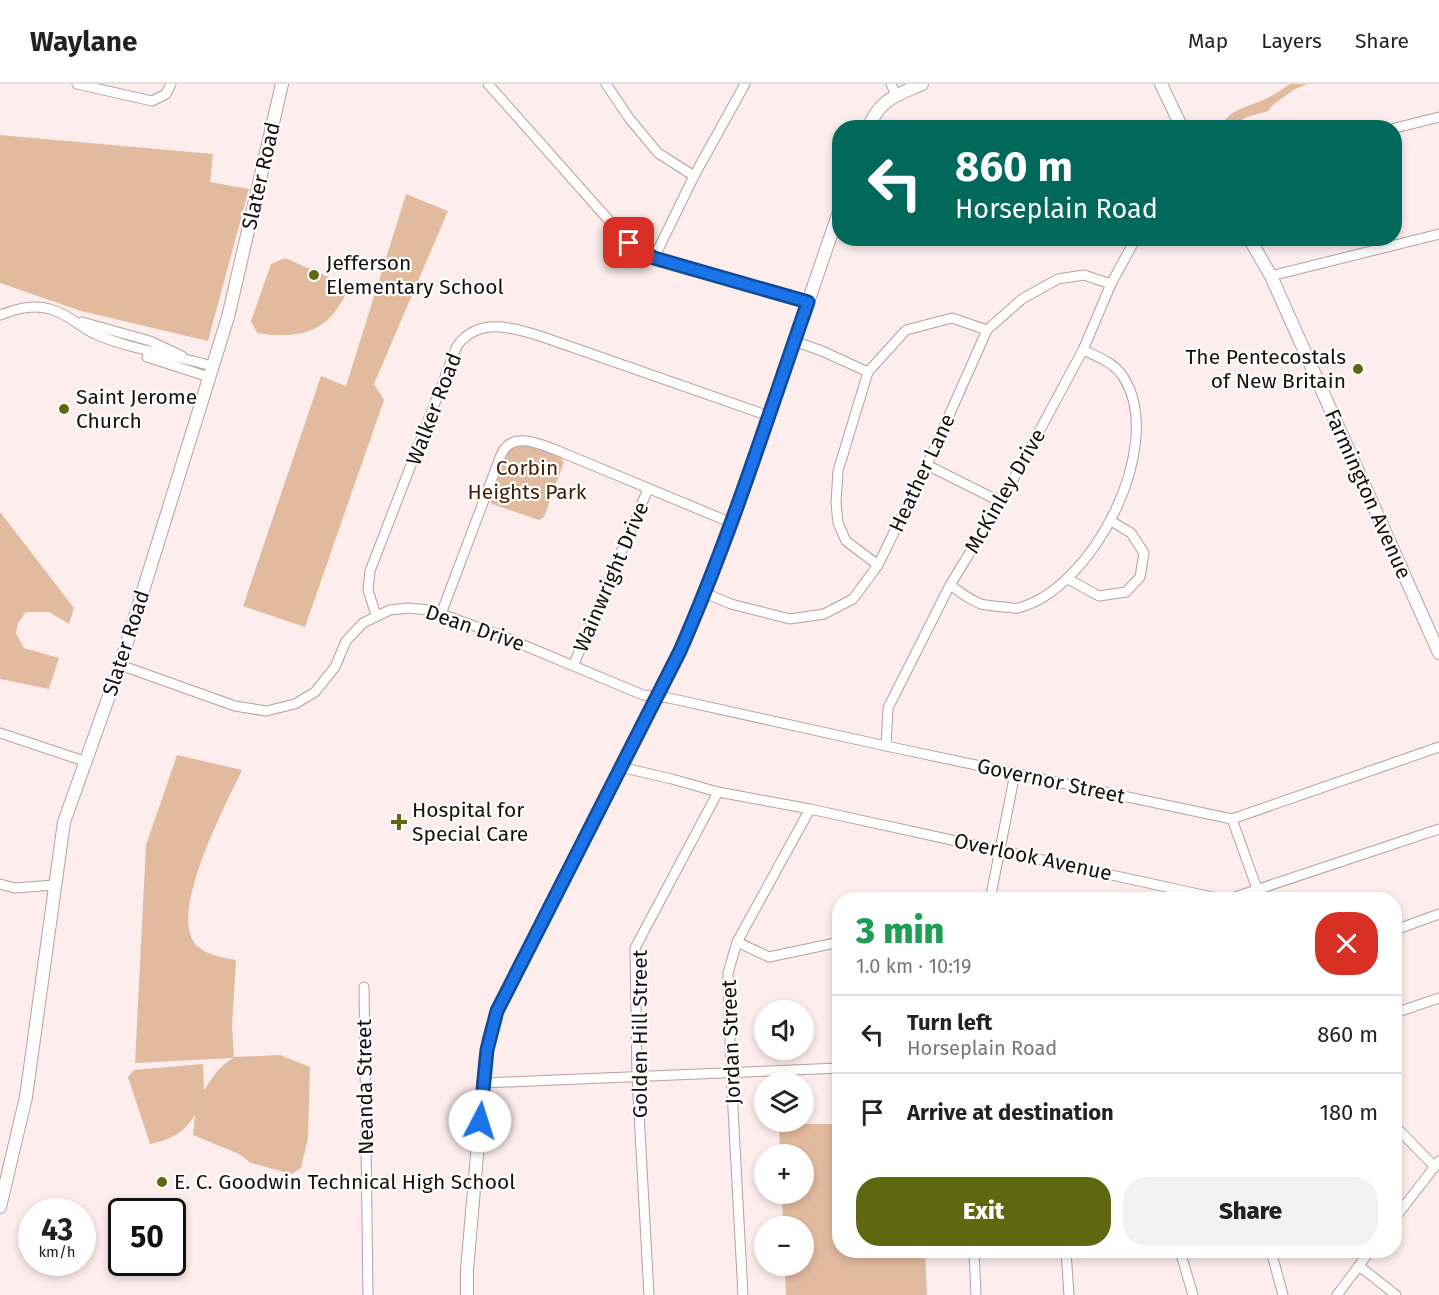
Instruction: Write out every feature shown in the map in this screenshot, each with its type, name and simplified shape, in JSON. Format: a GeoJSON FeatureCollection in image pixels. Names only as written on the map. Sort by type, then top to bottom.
{"type":"FeatureCollection","features":[{"type":"Feature","properties":{"kind":"main road","name":"Slater Road"},"geometry":{"type":"LineString","coordinates":[[0,1207],[26,1097],[64,822],[120,665],[228,317],[282,84]]}},
{"type":"Feature","properties":{"kind":"main road"},"geometry":{"type":"LineString","coordinates":[[872,120],[877,108],[894,90],[922,84]]}},
{"type":"Feature","properties":{"kind":"main road"},"geometry":{"type":"LineString","coordinates":[[1161,84],[1175,120]]}},
{"type":"Feature","properties":{"kind":"main road"},"geometry":{"type":"LineString","coordinates":[[467,1295],[467,1270],[483,1083],[489,1038],[502,998],[657,697],[705,593],[732,523],[832,234]]}},
{"type":"Feature","properties":{"kind":"main road","name":"Farmington Avenue"},"geometry":{"type":"LineString","coordinates":[[1254,246],[1271,276],[1439,653]]}},
{"type":"Feature","properties":{"kind":"street"},"geometry":{"type":"LineString","coordinates":[[81,84],[152,100],[166,94],[171,84]]}},
{"type":"Feature","properties":{"kind":"street"},"geometry":{"type":"LineString","coordinates":[[488,84],[629,243],[654,258],[808,302]]}},
{"type":"Feature","properties":{"kind":"street"},"geometry":{"type":"LineString","coordinates":[[606,84],[629,118],[658,153],[694,176]]}},
{"type":"Feature","properties":{"kind":"street"},"geometry":{"type":"LineString","coordinates":[[654,258],[694,176],[744,84]]}},
{"type":"Feature","properties":{"kind":"street"},"geometry":{"type":"LineString","coordinates":[[1402,126],[1439,117]]}},
{"type":"Feature","properties":{"kind":"street"},"geometry":{"type":"LineString","coordinates":[[1402,243],[1439,234]]}},
{"type":"Feature","properties":{"kind":"street","name":"McKinley Drive"},"geometry":{"type":"LineString","coordinates":[[886,746],[888,708],[950,585],[1001,502],[1083,350],[1111,284],[1132,246]]}},
{"type":"Feature","properties":{"kind":"street"},"geometry":{"type":"LineString","coordinates":[[1271,276],[1391,246]]}},
{"type":"Feature","properties":{"kind":"street","name":"Heather Lane"},"geometry":{"type":"LineString","coordinates":[[705,593],[731,604],[790,619],[824,614],[853,599],[878,565],[927,465],[987,330],[1022,299],[1058,279],[1084,275],[1111,284]]}},
{"type":"Feature","properties":{"kind":"street"},"geometry":{"type":"LineString","coordinates":[[0,315],[19,308],[50,309],[95,334],[160,354],[185,358],[211,372]]}},
{"type":"Feature","properties":{"kind":"street"},"geometry":{"type":"LineString","coordinates":[[878,565],[846,541],[838,523],[836,503],[838,471],[868,372],[906,330],[952,318],[987,330]]}},
{"type":"Feature","properties":{"kind":"street"},"geometry":{"type":"LineString","coordinates":[[73,321],[100,341],[211,372]]}},
{"type":"Feature","properties":{"kind":"street","name":"Walker Road"},"geometry":{"type":"LineString","coordinates":[[376,615],[368,590],[370,571],[458,346],[461,340],[476,331],[498,326],[517,329],[769,416]]}},
{"type":"Feature","properties":{"kind":"street"},"geometry":{"type":"LineString","coordinates":[[794,341],[868,372]]}},
{"type":"Feature","properties":{"kind":"street"},"geometry":{"type":"LineString","coordinates":[[950,585],[980,604],[1016,608],[1046,596],[1068,579],[1093,549],[1111,521],[1129,472],[1137,426],[1135,399],[1123,376],[1106,360],[1083,350]]}},
{"type":"Feature","properties":{"kind":"street"},"geometry":{"type":"LineString","coordinates":[[441,614],[501,455],[508,444],[520,441],[540,444],[732,523]]}},
{"type":"Feature","properties":{"kind":"street"},"geometry":{"type":"LineString","coordinates":[[927,465],[1001,502]]}},
{"type":"Feature","properties":{"kind":"street","name":"Wainwright Drive"},"geometry":{"type":"LineString","coordinates":[[574,664],[648,489]]}},
{"type":"Feature","properties":{"kind":"street"},"geometry":{"type":"LineString","coordinates":[[1068,579],[1099,596],[1126,592],[1140,577],[1144,553],[1131,533],[1111,521]]}},
{"type":"Feature","properties":{"kind":"street","name":"Dean Drive"},"geometry":{"type":"LineString","coordinates":[[120,665],[235,706],[266,711],[295,704],[315,692],[334,667],[350,636],[363,623],[390,610],[408,608],[430,610],[574,664],[643,695],[657,697]]}},
{"type":"Feature","properties":{"kind":"street","name":"Governor Street"},"geometry":{"type":"LineString","coordinates":[[657,697],[1233,819]]}},
{"type":"Feature","properties":{"kind":"street"},"geometry":{"type":"LineString","coordinates":[[0,733],[84,761]]}},
{"type":"Feature","properties":{"kind":"street"},"geometry":{"type":"LineString","coordinates":[[1260,892],[1233,819],[1439,747]]}},
{"type":"Feature","properties":{"kind":"street","name":"Overlook Avenue"},"geometry":{"type":"LineString","coordinates":[[620,767],[718,792],[810,808],[1191,892]]}},
{"type":"Feature","properties":{"kind":"street"},"geometry":{"type":"LineString","coordinates":[[992,892],[1015,773]]}},
{"type":"Feature","properties":{"kind":"street","name":"Golden Hill Street"},"geometry":{"type":"LineString","coordinates":[[649,1295],[637,1077],[635,948],[718,792]]}},
{"type":"Feature","properties":{"kind":"street","name":"Jordan Street"},"geometry":{"type":"LineString","coordinates":[[743,1295],[728,973],[737,942],[810,808]]}},
{"type":"Feature","properties":{"kind":"street","name":"Overlook Avenue"},"geometry":{"type":"LineString","coordinates":[[1250,892],[1439,829]]}},
{"type":"Feature","properties":{"kind":"street"},"geometry":{"type":"LineString","coordinates":[[0,884],[15,888],[54,885]]}},
{"type":"Feature","properties":{"kind":"street"},"geometry":{"type":"LineString","coordinates":[[1402,927],[1439,914]]}},
{"type":"Feature","properties":{"kind":"street"},"geometry":{"type":"LineString","coordinates":[[737,942],[769,957],[832,944]]}},
{"type":"Feature","properties":{"kind":"street","name":"Neanda Street"},"geometry":{"type":"LineString","coordinates":[[364,987],[368,1295]]}},
{"type":"Feature","properties":{"kind":"street"},"geometry":{"type":"LineString","coordinates":[[1402,1011],[1439,998]]}},
{"type":"Feature","properties":{"kind":"street"},"geometry":{"type":"LineString","coordinates":[[483,1083],[832,1068]]}},
{"type":"Feature","properties":{"kind":"street"},"geometry":{"type":"LineString","coordinates":[[1402,1132],[1436,1163],[1402,1209]]}},
{"type":"Feature","properties":{"kind":"street"},"geometry":{"type":"LineString","coordinates":[[974,1258],[976,1295]]}},
{"type":"Feature","properties":{"kind":"street"},"geometry":{"type":"LineString","coordinates":[[1066,1258],[1069,1295]]}},
{"type":"Feature","properties":{"kind":"street"},"geometry":{"type":"LineString","coordinates":[[1182,1258],[1193,1295]]}},
{"type":"Feature","properties":{"kind":"street"},"geometry":{"type":"LineString","coordinates":[[1273,1258],[1283,1295]]}},
{"type":"Feature","properties":{"kind":"street"},"geometry":{"type":"LineString","coordinates":[[1337,1295],[1365,1258]]}},
{"type":"Feature","properties":{"kind":"street"},"geometry":{"type":"LineString","coordinates":[[1359,1266],[1396,1295]]}},
{"type":"Feature","properties":{"kind":"green space"},"geometry":{"type":"Polygon","coordinates":[[[1290,84],[1308,84],[1295,89],[1268,111],[1241,120],[1226,120],[1235,111],[1268,98],[1290,84]]]}},
{"type":"Feature","properties":{"kind":"green space"},"geometry":{"type":"Polygon","coordinates":[[[0,135],[213,154],[210,182],[249,189],[208,341],[81,311],[0,283],[0,135]]]}},
{"type":"Feature","properties":{"kind":"green space"},"geometry":{"type":"Polygon","coordinates":[[[406,194],[448,211],[374,384],[384,400],[305,627],[243,606],[321,376],[346,386],[406,194]]]}},
{"type":"Feature","properties":{"kind":"green space"},"geometry":{"type":"Polygon","coordinates":[[[285,258],[349,286],[342,302],[333,314],[313,329],[288,335],[257,333],[251,321],[271,264],[285,258]]]}},
{"type":"Feature","properties":{"kind":"green space","name":"Corbin Heights Park"},"geometry":{"type":"Polygon","coordinates":[[[527,444],[560,457],[564,462],[544,517],[539,520],[492,504],[490,500],[509,450],[513,446],[527,444]]]}},
{"type":"Feature","properties":{"kind":"green space"},"geometry":{"type":"Polygon","coordinates":[[[0,512],[74,608],[69,624],[49,612],[26,612],[18,623],[16,633],[24,648],[59,658],[49,689],[0,679],[0,512]]]}},
{"type":"Feature","properties":{"kind":"green space"},"geometry":{"type":"Polygon","coordinates":[[[177,755],[242,770],[202,859],[189,910],[189,931],[201,949],[216,956],[236,960],[232,1026],[234,1057],[280,1055],[310,1067],[308,1138],[301,1168],[292,1174],[251,1163],[239,1154],[193,1135],[195,1115],[176,1135],[150,1144],[128,1077],[134,1070],[203,1064],[204,1090],[220,1068],[233,1058],[135,1063],[146,845],[177,755]]]}},
{"type":"Feature","properties":{"kind":"green space"},"geometry":{"type":"Polygon","coordinates":[[[814,1124],[832,1124],[832,1258],[925,1258],[927,1295],[786,1295],[785,1276],[814,1276],[814,1216],[783,1216],[782,1204],[814,1204],[814,1144],[780,1144],[779,1132],[814,1132],[814,1124]]]}},
{"type":"Feature","properties":{"kind":"place","name":"Jefferson Elementary School"},"geometry":{"type":"Point","coordinates":[314,275]}},
{"type":"Feature","properties":{"kind":"place","name":"The Pentecostals of New Britain"},"geometry":{"type":"Point","coordinates":[1358,369]}},
{"type":"Feature","properties":{"kind":"place","name":"Saint Jerome Church"},"geometry":{"type":"Point","coordinates":[64,409]}},
{"type":"Feature","properties":{"kind":"place","name":"Hospital for Special Care"},"geometry":{"type":"Point","coordinates":[399,822]}},
{"type":"Feature","properties":{"kind":"place","name":"E. C. Goodwin Technical High School"},"geometry":{"type":"Point","coordinates":[162,1182]}},
{"type":"Feature","properties":{"kind":"route"},"geometry":{"type":"LineString","coordinates":[[480,1121],[487,1050],[492,1025],[502,998],[680,651],[732,523],[808,302],[654,258],[629,243]]}}]}
